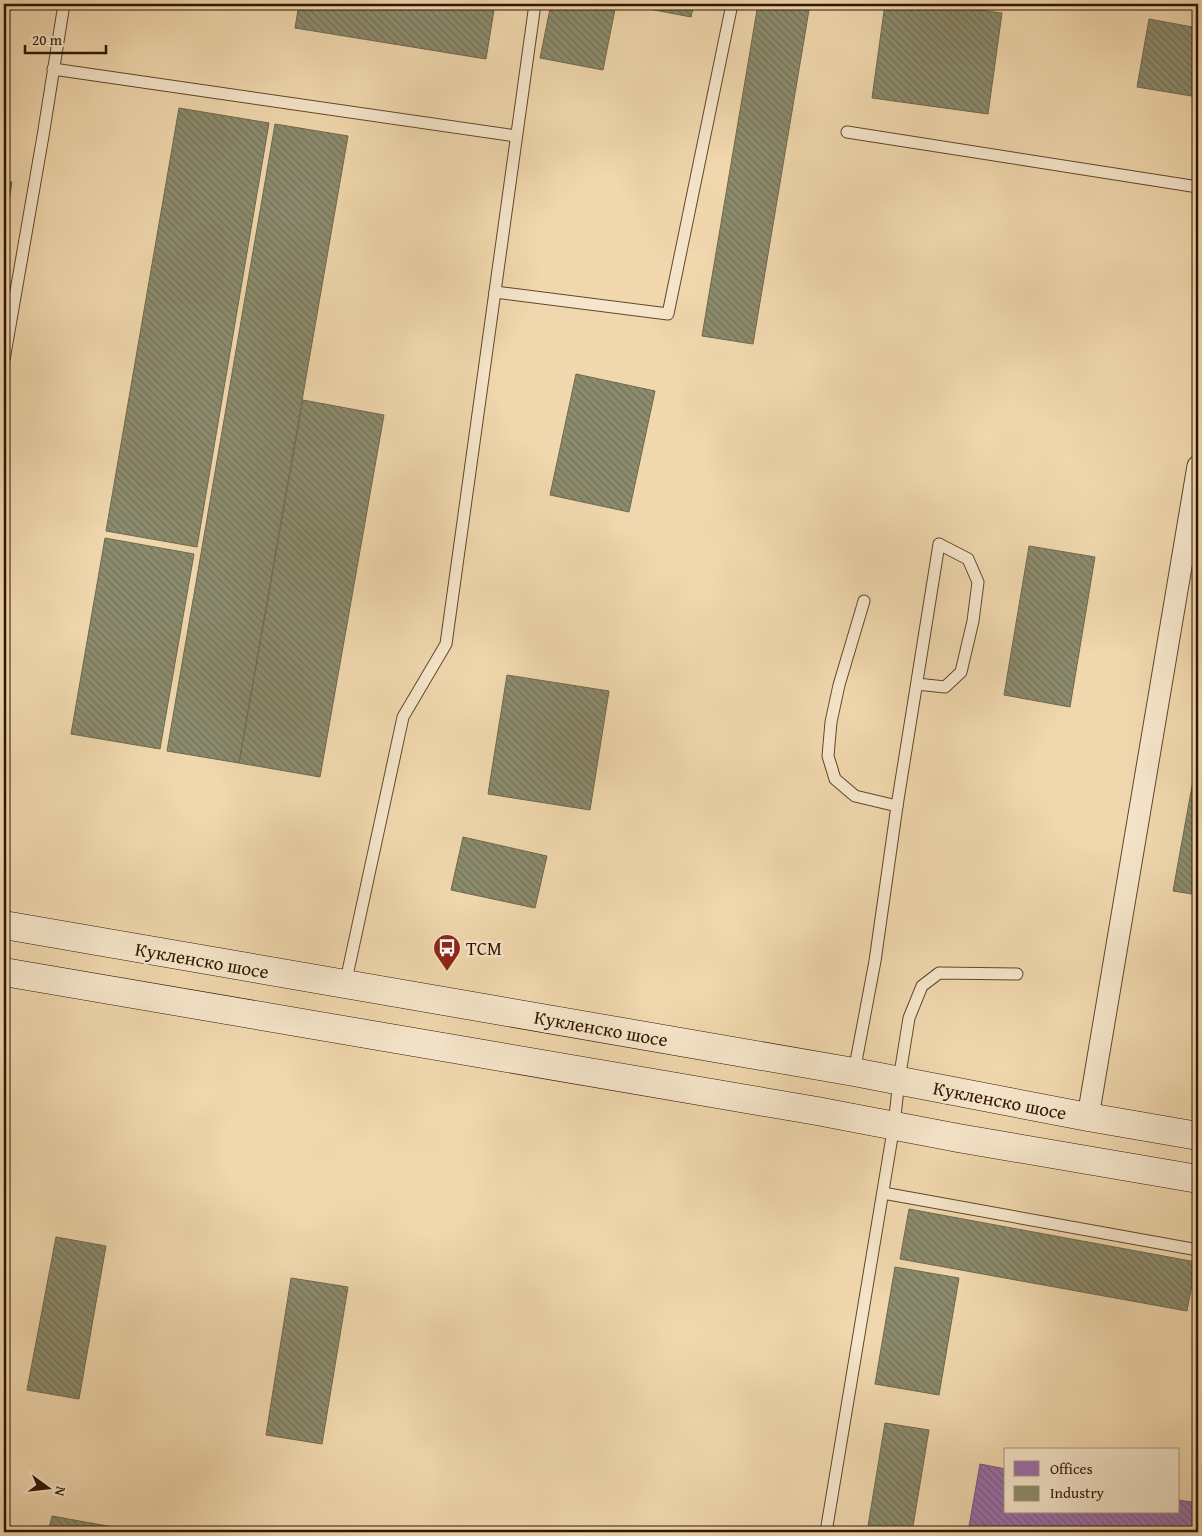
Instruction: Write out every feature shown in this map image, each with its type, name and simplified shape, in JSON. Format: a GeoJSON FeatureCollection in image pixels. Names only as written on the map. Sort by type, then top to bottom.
{"type":"FeatureCollection","features":[{"type":"Feature","properties":{"kind":"main road","name":"Кукленско шосе"},"geometry":{"type":"LineString","coordinates":[[4,925],[854,1072],[1198,1136]]}},
{"type":"Feature","properties":{"kind":"main road"},"geometry":{"type":"LineString","coordinates":[[4,972],[1198,1179]]}},
{"type":"Feature","properties":{"kind":"street"},"geometry":{"type":"LineString","coordinates":[[1088,1117],[1195,507],[1198,466]]}},
{"type":"Feature","properties":{"kind":"lane"},"geometry":{"type":"LineString","coordinates":[[4,360],[64,4]]}},
{"type":"Feature","properties":{"kind":"lane"},"geometry":{"type":"LineString","coordinates":[[345,985],[403,717],[446,644],[536,4]]}},
{"type":"Feature","properties":{"kind":"lane"},"geometry":{"type":"LineString","coordinates":[[495,292],[668,314],[732,4]]}},
{"type":"Feature","properties":{"kind":"lane"},"geometry":{"type":"LineString","coordinates":[[53,69],[516,136]]}},
{"type":"Feature","properties":{"kind":"lane"},"geometry":{"type":"LineString","coordinates":[[847,132],[1198,187]]}},
{"type":"Feature","properties":{"kind":"lane"},"geometry":{"type":"LineString","coordinates":[[854,1072],[875,961],[897,806],[932,578],[939,544],[968,559],[978,582],[973,621],[960,672],[945,687],[917,684]]}},
{"type":"Feature","properties":{"kind":"lane"},"geometry":{"type":"LineString","coordinates":[[864,601],[840,686],[832,722],[828,756],[835,779],[854,796],[897,806]]}},
{"type":"Feature","properties":{"kind":"lane"},"geometry":{"type":"LineString","coordinates":[[826,1532],[894,1125],[909,1018],[922,986],[938,973],[1017,974]]}},
{"type":"Feature","properties":{"kind":"lane"},"geometry":{"type":"LineString","coordinates":[[883,1193],[1198,1250]]}},
{"type":"Feature","properties":{"kind":"building: Offices"},"geometry":{"type":"Polygon","coordinates":[[[980,1464],[1004,1469],[1004,1514],[1180,1514],[1180,1500],[1198,1503],[1198,1532],[968,1532],[980,1464]]]}},
{"type":"Feature","properties":{"kind":"building: Industry"},"geometry":{"type":"Polygon","coordinates":[[[4,4],[11,4],[4,45],[4,4]]]}},
{"type":"Feature","properties":{"kind":"building: Industry"},"geometry":{"type":"Polygon","coordinates":[[[299,4],[495,4],[486,59],[295,28],[299,4]]]}},
{"type":"Feature","properties":{"kind":"building: Industry"},"geometry":{"type":"Polygon","coordinates":[[[551,4],[616,4],[603,70],[540,58],[551,4]]]}},
{"type":"Feature","properties":{"kind":"building: Industry"},"geometry":{"type":"Polygon","coordinates":[[[623,4],[694,4],[691,17],[623,4]]]}},
{"type":"Feature","properties":{"kind":"building: Industry"},"geometry":{"type":"Polygon","coordinates":[[[758,4],[810,4],[753,344],[702,336],[758,4]]]}},
{"type":"Feature","properties":{"kind":"building: Industry"},"geometry":{"type":"Polygon","coordinates":[[[885,4],[936,4],[1002,13],[988,114],[872,98],[885,4]]]}},
{"type":"Feature","properties":{"kind":"building: Industry"},"geometry":{"type":"Polygon","coordinates":[[[1149,19],[1198,28],[1198,97],[1137,87],[1149,19]]]}},
{"type":"Feature","properties":{"kind":"building: Industry"},"geometry":{"type":"Polygon","coordinates":[[[4,69],[8,70],[4,92],[4,69]]]}},
{"type":"Feature","properties":{"kind":"building: Industry"},"geometry":{"type":"Polygon","coordinates":[[[179,108],[269,123],[197,547],[106,531],[179,108]]]}},
{"type":"Feature","properties":{"kind":"building: Industry"},"geometry":{"type":"Polygon","coordinates":[[[275,124],[348,136],[239,763],[167,751],[275,124]]]}},
{"type":"Feature","properties":{"kind":"building: Industry"},"geometry":{"type":"Polygon","coordinates":[[[4,181],[12,182],[4,234],[4,181]]]}},
{"type":"Feature","properties":{"kind":"building: Industry"},"geometry":{"type":"Polygon","coordinates":[[[576,374],[655,391],[629,512],[550,495],[576,374]]]}},
{"type":"Feature","properties":{"kind":"building: Industry"},"geometry":{"type":"Polygon","coordinates":[[[303,400],[384,415],[320,777],[239,763],[303,400]]]}},
{"type":"Feature","properties":{"kind":"building: Industry"},"geometry":{"type":"Polygon","coordinates":[[[105,538],[194,554],[160,749],[71,734],[105,538]]]}},
{"type":"Feature","properties":{"kind":"building: Industry"},"geometry":{"type":"Polygon","coordinates":[[[1029,546],[1095,557],[1070,707],[1004,695],[1029,546]]]}},
{"type":"Feature","properties":{"kind":"building: Industry"},"geometry":{"type":"Polygon","coordinates":[[[507,675],[609,691],[590,810],[488,794],[507,675]]]}},
{"type":"Feature","properties":{"kind":"building: Industry"},"geometry":{"type":"Polygon","coordinates":[[[1198,753],[1198,895],[1173,891],[1198,753]]]}},
{"type":"Feature","properties":{"kind":"building: Industry"},"geometry":{"type":"Polygon","coordinates":[[[463,837],[547,856],[535,908],[451,890],[463,837]]]}},
{"type":"Feature","properties":{"kind":"building: Industry"},"geometry":{"type":"Polygon","coordinates":[[[909,1209],[1196,1262],[1187,1311],[900,1259],[909,1209]]]}},
{"type":"Feature","properties":{"kind":"building: Industry"},"geometry":{"type":"Polygon","coordinates":[[[56,1237],[106,1246],[79,1399],[27,1390],[56,1237]]]}},
{"type":"Feature","properties":{"kind":"building: Industry"},"geometry":{"type":"Polygon","coordinates":[[[895,1267],[959,1278],[939,1395],[875,1384],[895,1267]]]}},
{"type":"Feature","properties":{"kind":"building: Industry"},"geometry":{"type":"Polygon","coordinates":[[[291,1278],[348,1287],[322,1444],[266,1435],[291,1278]]]}},
{"type":"Feature","properties":{"kind":"building: Industry"},"geometry":{"type":"Polygon","coordinates":[[[885,1423],[929,1430],[912,1532],[867,1532],[885,1423]]]}},
{"type":"Feature","properties":{"kind":"building: Industry"},"geometry":{"type":"Polygon","coordinates":[[[52,1516],[141,1532],[48,1532],[52,1516]]]}},
{"type":"Feature","properties":{"kind":"place","name":"ТСМ"},"geometry":{"type":"Point","coordinates":[447,972]}}]}
